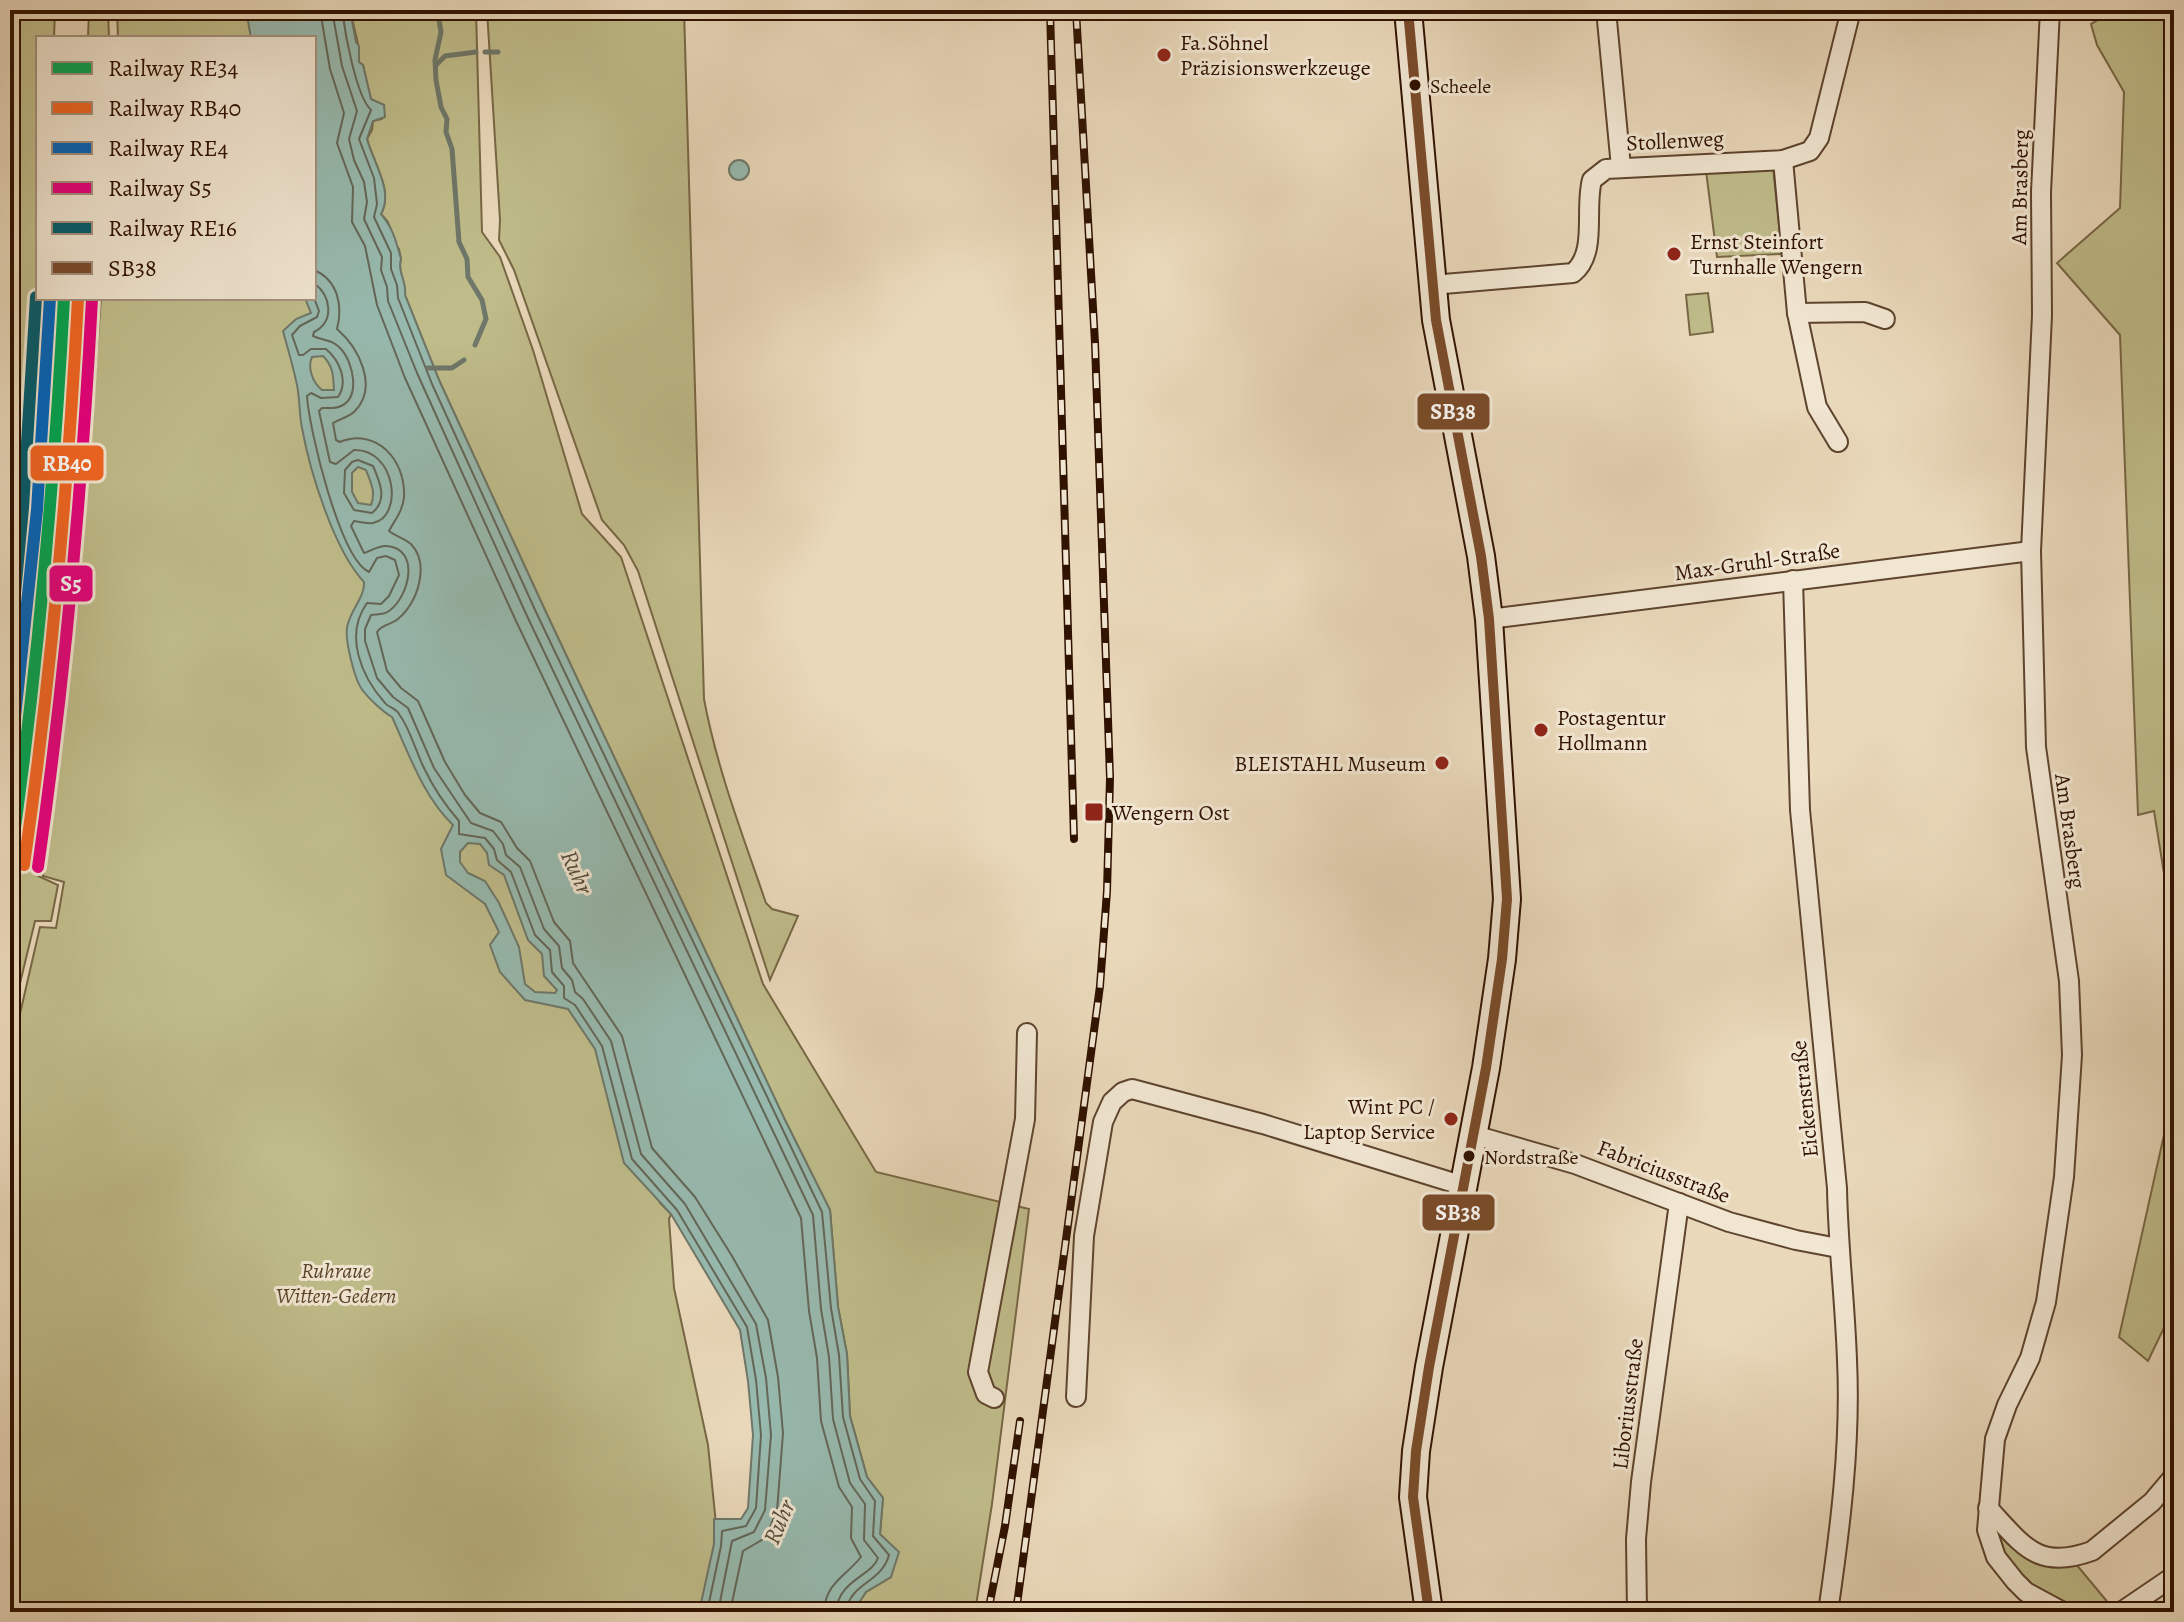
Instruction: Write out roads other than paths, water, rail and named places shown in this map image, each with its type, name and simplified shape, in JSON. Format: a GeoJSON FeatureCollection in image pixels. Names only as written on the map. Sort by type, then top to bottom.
{"type":"FeatureCollection","features":[{"type":"Feature","properties":{"kind":"main road"},"geometry":{"type":"LineString","coordinates":[[1408,10],[1432,285],[1442,355],[1481,556],[1489,619],[1507,899],[1500,972],[1474,1135],[1416,1451],[1413,1497],[1429,1612]]}},
{"type":"Feature","properties":{"kind":"street"},"geometry":{"type":"LineString","coordinates":[[1606,10],[1621,167]]}},
{"type":"Feature","properties":{"kind":"street","name":"Stollenweg"},"geometry":{"type":"LineString","coordinates":[[1432,285],[1573,273],[1581,266],[1586,251],[1592,180],[1606,169],[1783,160],[1810,151],[1819,138],[1851,10]]}},
{"type":"Feature","properties":{"kind":"street","name":"Am Brasberg"},"geometry":{"type":"LineString","coordinates":[[2050,10],[2041,192],[2042,315],[2031,551],[2036,747],[2069,981],[2072,1055],[2064,1177],[2044,1314],[2030,1358],[1998,1429],[1988,1508],[1989,1544],[2004,1569],[2026,1592],[2063,1612]]}},
{"type":"Feature","properties":{"kind":"street"},"geometry":{"type":"LineString","coordinates":[[1783,160],[1797,313],[1817,407],[1838,442]]}},
{"type":"Feature","properties":{"kind":"street"},"geometry":{"type":"LineString","coordinates":[[1797,313],[1865,312],[1885,319]]}},
{"type":"Feature","properties":{"kind":"street","name":"Max-Gruhl-Straße"},"geometry":{"type":"LineString","coordinates":[[1489,619],[2031,551]]}},
{"type":"Feature","properties":{"kind":"street","name":"Eickenstraße"},"geometry":{"type":"LineString","coordinates":[[1793,580],[1800,810],[1835,1166],[1847,1362],[1846,1429],[1837,1552],[1828,1612]]}},
{"type":"Feature","properties":{"kind":"street"},"geometry":{"type":"LineString","coordinates":[[994,1398],[986,1394],[978,1372],[1025,1119],[1027,1033]]}},
{"type":"Feature","properties":{"kind":"street"},"geometry":{"type":"LineString","coordinates":[[1076,1397],[1084,1236],[1103,1122],[1112,1102],[1123,1092],[1132,1089],[1186,1102],[1464,1186]]}},
{"type":"Feature","properties":{"kind":"street","name":"Fabriciusstraße"},"geometry":{"type":"LineString","coordinates":[[1474,1135],[1575,1164],[1729,1222],[1838,1248]]}},
{"type":"Feature","properties":{"kind":"street","name":"Liboriusstraße"},"geometry":{"type":"LineString","coordinates":[[1637,1612],[1636,1539],[1641,1482],[1679,1203]]}},
{"type":"Feature","properties":{"kind":"street"},"geometry":{"type":"LineString","coordinates":[[1988,1508],[2035,1554],[2046,1557],[2081,1555],[2092,1551],[2152,1502],[2174,1476]]}},
{"type":"Feature","properties":{"kind":"street"},"geometry":{"type":"LineString","coordinates":[[2121,1612],[2174,1576]]}},
{"type":"Feature","properties":{"kind":"water","name":"Ruhr"},"geometry":{"type":"Polygon","coordinates":[[[246,10],[350,10],[359,46],[359,62],[363,65],[371,99],[384,105],[385,117],[373,121],[367,139],[384,186],[381,214],[396,241],[405,295],[439,380],[784,1118],[830,1210],[838,1307],[847,1354],[850,1416],[867,1477],[883,1498],[880,1534],[899,1552],[891,1577],[866,1592],[853,1612],[699,1612],[714,1544],[714,1519],[741,1519],[748,1508],[753,1435],[740,1330],[671,1214],[624,1163],[595,1049],[568,1009],[525,1000],[500,972],[490,945],[499,932],[485,904],[446,875],[441,849],[453,825],[425,788],[392,717],[361,688],[349,649],[347,628],[364,582],[333,531],[317,488],[283,331],[296,319],[311,313],[306,300],[316,300],[316,36],[251,36],[246,10]],[[323,356],[312,357],[312,375],[322,390],[334,390],[333,376],[323,356]],[[358,467],[352,473],[352,492],[358,503],[371,505],[371,483],[366,470],[358,467]],[[468,843],[460,852],[460,862],[468,873],[485,881],[499,903],[519,947],[525,984],[535,992],[555,993],[557,990],[544,976],[542,954],[528,940],[504,875],[489,865],[487,853],[480,844],[468,843]]]}},
{"type":"Feature","properties":{"kind":"water"},"geometry":{"type":"Polygon","coordinates":[[[735,160],[743,160],[749,170],[743,180],[735,180],[729,174],[729,166],[735,160]]]}},
{"type":"Feature","properties":{"kind":"waterway"},"geometry":{"type":"LineString","coordinates":[[441,10],[441,32],[435,60],[436,80],[452,149],[459,242],[467,259],[468,277],[482,300],[486,319],[475,345]]}},
{"type":"Feature","properties":{"kind":"waterway"},"geometry":{"type":"LineString","coordinates":[[436,65],[445,56],[476,52]]}},
{"type":"Feature","properties":{"kind":"waterway"},"geometry":{"type":"LineString","coordinates":[[485,52],[498,52]]}},
{"type":"Feature","properties":{"kind":"waterway"},"geometry":{"type":"LineString","coordinates":[[428,368],[452,368],[464,360]]}},
{"type":"Feature","properties":{"kind":"railway"},"geometry":{"type":"LineString","coordinates":[[1050,10],[1074,839]]}},
{"type":"Feature","properties":{"kind":"railway"},"geometry":{"type":"LineString","coordinates":[[1016,1612],[1100,986],[1107,891],[1110,778],[1095,343],[1076,10]]}},
{"type":"Feature","properties":{"kind":"railway"},"geometry":{"type":"LineString","coordinates":[[988,1612],[1005,1526],[1020,1421]]}},
{"type":"Feature","properties":{"kind":"rail line","name":"RE16"},"geometry":{"type":"LineString","coordinates":[[10,645],[23,508],[36,297]]}},
{"type":"Feature","properties":{"kind":"rail line","name":"RE4"},"geometry":{"type":"LineString","coordinates":[[10,763],[37,510],[50,300]]}},
{"type":"Feature","properties":{"kind":"rail line","name":"RE34"},"geometry":{"type":"LineString","coordinates":[[10,863],[43,581],[64,300]]}},
{"type":"Feature","properties":{"kind":"rail line","name":"RB40"},"geometry":{"type":"LineString","coordinates":[[24,865],[57,582],[78,300]]}},
{"type":"Feature","properties":{"kind":"rail line","name":"S5"},"geometry":{"type":"LineString","coordinates":[[38,867],[71,584],[92,300]]}},
{"type":"Feature","properties":{"kind":"place","name":"Fa.Söhnel Präzisionswerkzeuge"},"geometry":{"type":"Point","coordinates":[1164,55]}},
{"type":"Feature","properties":{"kind":"place","name":"Scheele"},"geometry":{"type":"Point","coordinates":[1415,85]}},
{"type":"Feature","properties":{"kind":"place","name":"Ernst Steinfort Turnhalle Wengern"},"geometry":{"type":"Point","coordinates":[1674,254]}},
{"type":"Feature","properties":{"kind":"place","name":"Postagentur Hollmann"},"geometry":{"type":"Point","coordinates":[1541,730]}},
{"type":"Feature","properties":{"kind":"place","name":"BLEISTAHL Museum"},"geometry":{"type":"Point","coordinates":[1442,763]}},
{"type":"Feature","properties":{"kind":"place","name":"Wengern Ost"},"geometry":{"type":"Point","coordinates":[1094,812]}},
{"type":"Feature","properties":{"kind":"place","name":"Wint PC / Laptop Service"},"geometry":{"type":"Point","coordinates":[1451,1119]}},
{"type":"Feature","properties":{"kind":"place","name":"Nordstraße"},"geometry":{"type":"Point","coordinates":[1469,1156]}},
{"type":"Feature","properties":{"kind":"park label","name":"Ruhraue Witten-Gedern"},"geometry":{"type":"Point","coordinates":[336,1282]}}]}
